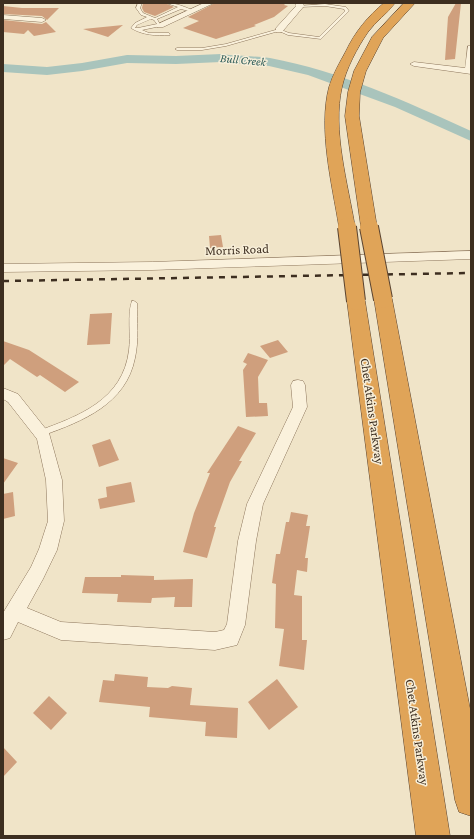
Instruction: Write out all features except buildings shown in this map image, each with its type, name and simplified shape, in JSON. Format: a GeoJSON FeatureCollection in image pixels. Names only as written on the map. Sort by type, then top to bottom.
{"type":"FeatureCollection","features":[{"type":"Feature","properties":{"kind":"highway"},"geometry":{"type":"LineString","coordinates":[[344,60],[349,42],[362,22],[379,3]]}},
{"type":"Feature","properties":{"kind":"highway","name":"Chet Atkins Parkway"},"geometry":{"type":"LineString","coordinates":[[390,3],[364,29],[344,60],[336,88],[333,108],[335,145],[356,301],[433,836]]}},
{"type":"Feature","properties":{"kind":"highway","name":"Chet Atkins Parkway"},"geometry":{"type":"LineString","coordinates":[[410,3],[378,37],[362,67],[354,92],[352,116],[369,227],[471,800]]}},
{"type":"Feature","properties":{"kind":"street"},"geometry":{"type":"LineString","coordinates":[[156,20],[192,11],[210,3]]}},
{"type":"Feature","properties":{"kind":"street"},"geometry":{"type":"LineString","coordinates":[[279,30],[300,4]]}},
{"type":"Feature","properties":{"kind":"street"},"geometry":{"type":"LineString","coordinates":[[3,17],[42,20]]}},
{"type":"Feature","properties":{"kind":"street"},"geometry":{"type":"LineString","coordinates":[[414,64],[470,71],[471,48]]}},
{"type":"Feature","properties":{"kind":"street","name":"Morris Road"},"geometry":{"type":"LineString","coordinates":[[4,267],[152,266],[471,255]]}},
{"type":"Feature","properties":{"kind":"street"},"geometry":{"type":"LineString","coordinates":[[15,612],[61,631],[215,641],[230,638],[236,625],[247,540],[255,504],[300,408],[298,384]]}},
{"type":"Feature","properties":{"kind":"street"},"geometry":{"type":"LineString","coordinates":[[3,393],[13,398],[44,437],[54,480],[56,521],[45,556],[3,631]]}},
{"type":"Feature","properties":{"kind":"lane"},"geometry":{"type":"LineString","coordinates":[[140,3],[138,6],[142,14],[156,20]]}},
{"type":"Feature","properties":{"kind":"lane"},"geometry":{"type":"LineString","coordinates":[[168,3],[192,11]]}},
{"type":"Feature","properties":{"kind":"lane"},"geometry":{"type":"LineString","coordinates":[[177,49],[202,49],[226,45],[279,30],[288,34],[320,38],[347,11],[345,8],[335,6],[300,4]]}},
{"type":"Feature","properties":{"kind":"lane"},"geometry":{"type":"LineString","coordinates":[[135,30],[182,7]]}},
{"type":"Feature","properties":{"kind":"lane"},"geometry":{"type":"LineString","coordinates":[[135,30],[133,28],[134,26],[156,20]]}},
{"type":"Feature","properties":{"kind":"lane"},"geometry":{"type":"LineString","coordinates":[[135,30],[155,35],[169,34]]}},
{"type":"Feature","properties":{"kind":"lane"},"geometry":{"type":"LineString","coordinates":[[41,433],[84,416],[97,409],[108,401],[126,378],[132,354],[134,303]]}},
{"type":"Feature","properties":{"kind":"waterway","name":"Bull Creek"},"geometry":{"type":"LineString","coordinates":[[3,68],[47,71],[82,67],[127,59],[176,60],[221,58],[269,62],[312,72],[400,104],[471,137]]}},
{"type":"Feature","properties":{"kind":"railway"},"geometry":{"type":"LineString","coordinates":[[3,281],[471,273]]}}]}
